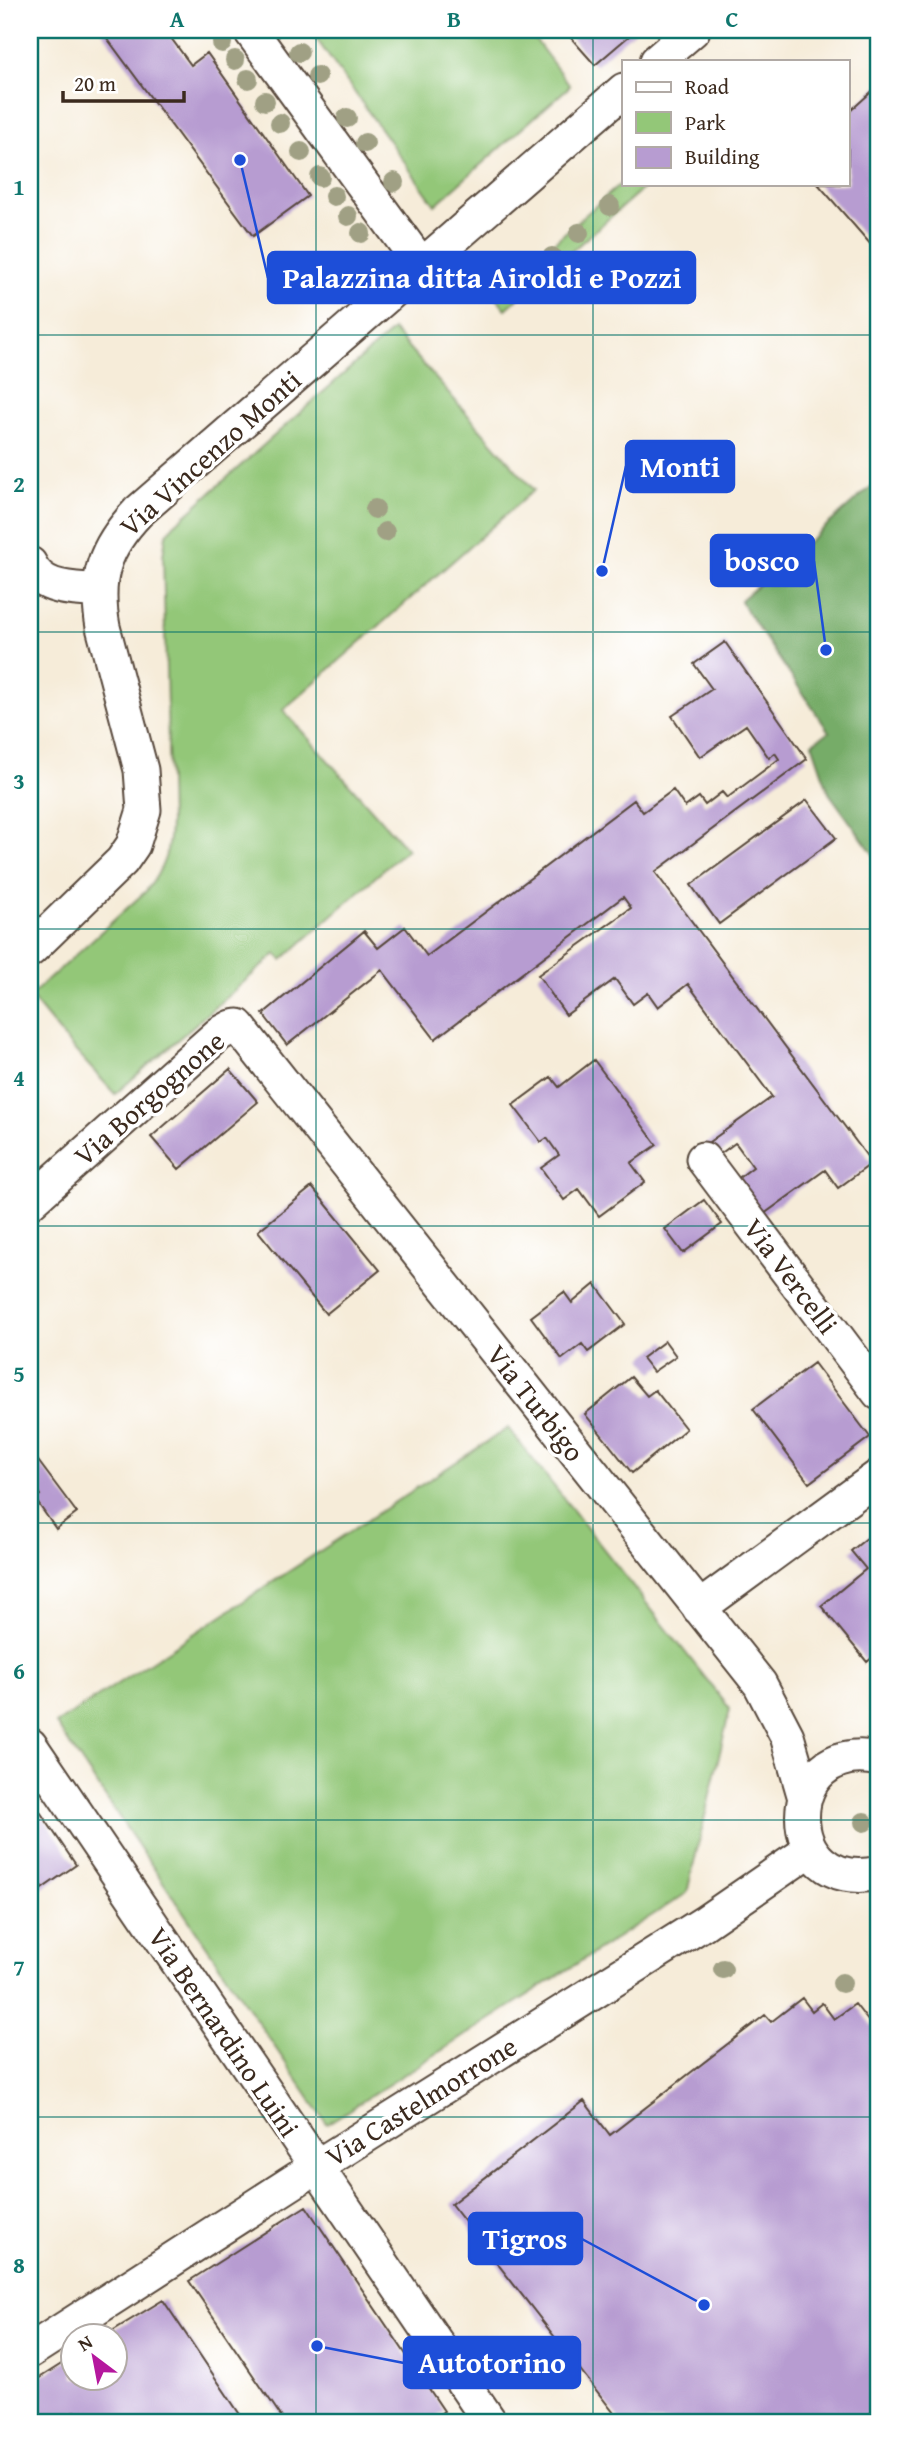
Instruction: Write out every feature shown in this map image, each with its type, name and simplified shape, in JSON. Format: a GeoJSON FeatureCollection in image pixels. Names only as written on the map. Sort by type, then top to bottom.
{"type":"FeatureCollection","features":[{"type":"Feature","properties":{"kind":"street"},"geometry":{"type":"LineString","coordinates":[[250,30],[422,266]]}},
{"type":"Feature","properties":{"kind":"street"},"geometry":{"type":"LineString","coordinates":[[658,60],[693,30]]}},
{"type":"Feature","properties":{"kind":"street","name":"Via Vincenzo Monti"},"geometry":{"type":"LineString","coordinates":[[30,950],[122,861],[133,845],[144,810],[141,770],[103,627],[99,591],[103,565],[113,543],[138,512],[622,92]]}},
{"type":"Feature","properties":{"kind":"street"},"geometry":{"type":"LineString","coordinates":[[30,564],[39,579],[47,584],[99,591]]}},
{"type":"Feature","properties":{"kind":"street","name":"Via Borgognone"},"geometry":{"type":"LineString","coordinates":[[30,1202],[219,1034],[238,1026]]}},
{"type":"Feature","properties":{"kind":"street","name":"Via Turbigo"},"geometry":{"type":"LineString","coordinates":[[238,1026],[760,1684],[791,1746],[804,1796],[801,1814],[803,1832],[810,1850]]}},
{"type":"Feature","properties":{"kind":"street","name":"Via Vercelli"},"geometry":{"type":"LineString","coordinates":[[703,1159],[879,1393]]}},
{"type":"Feature","properties":{"kind":"street"},"geometry":{"type":"LineString","coordinates":[[699,1608],[879,1476]]}},
{"type":"Feature","properties":{"kind":"street","name":"Via Bernardino Luini"},"geometry":{"type":"LineString","coordinates":[[30,1745],[490,2422]]}},
{"type":"Feature","properties":{"kind":"street"},"geometry":{"type":"LineString","coordinates":[[804,1796],[814,1779],[828,1766],[846,1758],[865,1756],[879,1759]]}},
{"type":"Feature","properties":{"kind":"street"},"geometry":{"type":"LineString","coordinates":[[810,1850],[825,1864],[843,1874],[864,1877],[879,1873]]}},
{"type":"Feature","properties":{"kind":"street","name":"Via Castelmorrone"},"geometry":{"type":"LineString","coordinates":[[30,2351],[704,1923],[810,1850]]}},
{"type":"Feature","properties":{"kind":"green space"},"geometry":{"type":"Polygon","coordinates":[[[310,30],[528,30],[570,86],[435,205],[310,30]]]}},
{"type":"Feature","properties":{"kind":"green space"},"geometry":{"type":"Polygon","coordinates":[[[622,183],[622,186],[646,186],[506,309],[494,295],[622,183]]]}},
{"type":"Feature","properties":{"kind":"green space"},"geometry":{"type":"Polygon","coordinates":[[[393,330],[534,490],[283,710],[407,849],[282,960],[276,954],[115,1094],[30,996],[146,891],[165,858],[170,821],[163,556],[166,535],[393,330]]]}},
{"type":"Feature","properties":{"kind":"green space"},"geometry":{"type":"Polygon","coordinates":[[[879,480],[879,862],[829,793],[812,743],[829,732],[740,601],[879,480]]]}},
{"type":"Feature","properties":{"kind":"green space"},"geometry":{"type":"Polygon","coordinates":[[[508,1428],[730,1709],[687,1893],[327,2124],[56,1724],[508,1428]]]}},
{"type":"Feature","properties":{"kind":"building"},"geometry":{"type":"Polygon","coordinates":[[[101,30],[165,30],[191,65],[207,53],[308,196],[253,236],[101,30]]]}},
{"type":"Feature","properties":{"kind":"building"},"geometry":{"type":"Polygon","coordinates":[[[564,30],[636,30],[595,65],[564,30]]]}},
{"type":"Feature","properties":{"kind":"building"},"geometry":{"type":"Polygon","coordinates":[[[879,85],[879,254],[820,186],[850,186],[850,111],[879,85]]]}},
{"type":"Feature","properties":{"kind":"building"},"geometry":{"type":"Polygon","coordinates":[[[725,642],[807,759],[655,872],[872,1163],[838,1188],[825,1170],[757,1219],[732,1183],[753,1167],[737,1145],[735,1143],[712,1160],[702,1147],[772,1097],[688,984],[658,1007],[648,993],[633,1004],[615,979],[566,1015],[538,975],[631,908],[623,897],[435,1039],[382,970],[287,1045],[263,1014],[364,931],[378,948],[405,927],[427,956],[634,800],[643,812],[673,790],[685,807],[699,797],[705,805],[722,792],[727,798],[779,759],[775,753],[769,758],[746,725],[700,757],[672,716],[712,689],[694,664],[725,642]]]}},
{"type":"Feature","properties":{"kind":"building"},"geometry":{"type":"Polygon","coordinates":[[[807,800],[836,838],[719,924],[691,885],[807,800]]]}},
{"type":"Feature","properties":{"kind":"building"},"geometry":{"type":"Polygon","coordinates":[[[594,1060],[657,1145],[631,1163],[645,1182],[599,1216],[579,1189],[564,1200],[541,1168],[559,1155],[547,1138],[541,1142],[513,1105],[551,1077],[559,1087],[594,1060]]]}},
{"type":"Feature","properties":{"kind":"building"},"geometry":{"type":"Polygon","coordinates":[[[230,1069],[258,1102],[179,1169],[151,1137],[230,1069]]]}},
{"type":"Feature","properties":{"kind":"building"},"geometry":{"type":"Polygon","coordinates":[[[312,1187],[380,1270],[326,1314],[258,1231],[312,1187]]]}},
{"type":"Feature","properties":{"kind":"building"},"geometry":{"type":"Polygon","coordinates":[[[704,1200],[722,1224],[683,1253],[665,1229],[704,1200]]]}},
{"type":"Feature","properties":{"kind":"building"},"geometry":{"type":"Polygon","coordinates":[[[595,1284],[625,1324],[588,1352],[582,1344],[562,1359],[531,1317],[564,1292],[572,1303],[595,1284]]]}},
{"type":"Feature","properties":{"kind":"building"},"geometry":{"type":"Polygon","coordinates":[[[665,1341],[676,1356],[653,1372],[642,1358],[665,1341]]]}},
{"type":"Feature","properties":{"kind":"building"},"geometry":{"type":"Polygon","coordinates":[[[814,1363],[870,1437],[809,1483],[753,1409],[814,1363]]]}},
{"type":"Feature","properties":{"kind":"building"},"geometry":{"type":"Polygon","coordinates":[[[631,1377],[647,1396],[655,1390],[686,1429],[632,1473],[585,1414],[631,1377]]]}},
{"type":"Feature","properties":{"kind":"building"},"geometry":{"type":"Polygon","coordinates":[[[30,1450],[77,1513],[56,1529],[35,1499],[40,1495],[30,1481],[30,1450]]]}},
{"type":"Feature","properties":{"kind":"building"},"geometry":{"type":"Polygon","coordinates":[[[879,1528],[879,1652],[867,1662],[821,1606],[866,1569],[851,1551],[879,1528]]]}},
{"type":"Feature","properties":{"kind":"building"},"geometry":{"type":"Polygon","coordinates":[[[30,1797],[76,1865],[30,1897],[30,1797]]]}},
{"type":"Feature","properties":{"kind":"building"},"geometry":{"type":"Polygon","coordinates":[[[802,1998],[812,2011],[822,2003],[834,2019],[855,2004],[879,2035],[879,2082],[872,2088],[879,2098],[879,2406],[859,2422],[621,2422],[451,2204],[584,2101],[610,2135],[765,2015],[771,2022],[802,1998]]]}},
{"type":"Feature","properties":{"kind":"building"},"geometry":{"type":"Polygon","coordinates":[[[306,2206],[444,2411],[428,2422],[285,2422],[189,2281],[306,2206]]]}},
{"type":"Feature","properties":{"kind":"building"},"geometry":{"type":"Polygon","coordinates":[[[163,2300],[245,2422],[83,2422],[75,2411],[58,2422],[30,2422],[30,2384],[60,2365],[60,2392],[130,2392],[130,2322],[127,2322],[163,2300]]]}},
{"type":"Feature","properties":{"kind":"place","name":"Palazzina ditta Airoldi e Pozzi"},"geometry":{"type":"Point","coordinates":[240,160]}},
{"type":"Feature","properties":{"kind":"place","name":"Monti"},"geometry":{"type":"Point","coordinates":[602,571]}},
{"type":"Feature","properties":{"kind":"place","name":"bosco"},"geometry":{"type":"Point","coordinates":[826,650]}},
{"type":"Feature","properties":{"kind":"place","name":"Tigros"},"geometry":{"type":"Point","coordinates":[704,2305]}},
{"type":"Feature","properties":{"kind":"place","name":"Autotorino"},"geometry":{"type":"Point","coordinates":[317,2346]}}]}
